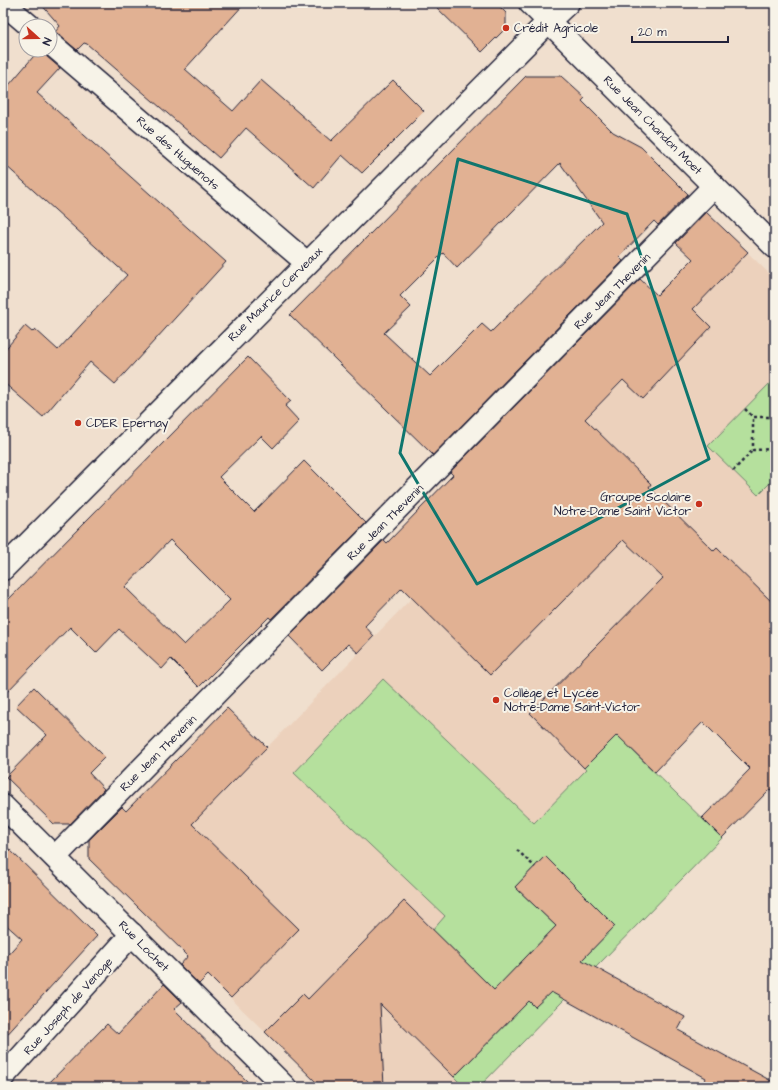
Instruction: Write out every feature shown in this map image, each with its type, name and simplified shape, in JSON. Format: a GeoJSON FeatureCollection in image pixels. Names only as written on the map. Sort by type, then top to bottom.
{"type":"FeatureCollection","features":[{"type":"Feature","properties":{"kind":"street"},"geometry":{"type":"LineString","coordinates":[[3,3],[21,18]]}},
{"type":"Feature","properties":{"kind":"street","name":"Rue Jean Chandon Moet"},"geometry":{"type":"LineString","coordinates":[[530,3],[775,247]]}},
{"type":"Feature","properties":{"kind":"street","name":"Rue Maurice Cerveaux"},"geometry":{"type":"LineString","coordinates":[[3,569],[568,3]]}},
{"type":"Feature","properties":{"kind":"street","name":"Rue des Huguenots"},"geometry":{"type":"LineString","coordinates":[[58,50],[307,263]]}},
{"type":"Feature","properties":{"kind":"street","name":"Rue Jean Thevenin"},"geometry":{"type":"LineString","coordinates":[[55,857],[714,186]]}},
{"type":"Feature","properties":{"kind":"street","name":"Rue Lochet"},"geometry":{"type":"LineString","coordinates":[[3,806],[285,1087]]}},
{"type":"Feature","properties":{"kind":"street","name":"Rue Joseph de Venoge"},"geometry":{"type":"LineString","coordinates":[[3,1077],[132,934]]}},
{"type":"Feature","properties":{"kind":"path"},"geometry":{"type":"LineString","coordinates":[[745,409],[753,417],[754,450]]}},
{"type":"Feature","properties":{"kind":"path"},"geometry":{"type":"LineString","coordinates":[[753,417],[775,417]]}},
{"type":"Feature","properties":{"kind":"path"},"geometry":{"type":"LineString","coordinates":[[733,471],[754,450],[775,450]]}},
{"type":"Feature","properties":{"kind":"path"},"geometry":{"type":"LineString","coordinates":[[518,850],[535,867]]}},
{"type":"Feature","properties":{"kind":"highlighted area"},"geometry":{"type":"Polygon","coordinates":[[[458,159],[627,214],[709,459],[477,584],[400,453],[458,159]]]}},
{"type":"Feature","properties":{"kind":"shaded area","name":"Collège et Lycée Notre-Dame Saint-Victor"},"geometry":{"type":"Polygon","coordinates":[[[747,252],[775,279],[775,604],[631,749],[722,838],[479,1087],[321,1087],[89,859],[89,848],[174,761],[216,800],[747,252]]]}},
{"type":"Feature","properties":{"kind":"green space"},"geometry":{"type":"Polygon","coordinates":[[[775,378],[775,478],[758,495],[708,446],[775,378]]]}},
{"type":"Feature","properties":{"kind":"green space"},"geometry":{"type":"Polygon","coordinates":[[[728,621],[631,749],[722,838],[479,1087],[464,1087],[454,1077],[517,1013],[433,930],[445,916],[294,773],[383,679],[534,823],[587,769],[584,768],[728,621]],[[545,856],[515,887],[556,926],[506,978],[535,1007],[615,926],[545,856]]]}},
{"type":"Feature","properties":{"kind":"building"},"geometry":{"type":"Polygon","coordinates":[[[40,3],[245,3],[185,69],[233,111],[261,80],[331,141],[393,80],[424,111],[362,173],[342,155],[314,188],[246,128],[219,158],[87,44],[84,43],[77,50],[58,34],[58,28],[60,26],[58,24],[58,18],[53,18],[40,3]]]}},
{"type":"Feature","properties":{"kind":"building"},"geometry":{"type":"Polygon","coordinates":[[[432,3],[496,3],[506,13],[506,28],[482,52],[432,3]]]}},
{"type":"Feature","properties":{"kind":"building"},"geometry":{"type":"Polygon","coordinates":[[[32,58],[48,58],[60,68],[37,93],[226,262],[115,384],[90,362],[43,417],[3,382],[3,352],[25,326],[32,332],[35,329],[58,350],[127,275],[3,163],[3,92],[32,58]]]}},
{"type":"Feature","properties":{"kind":"building"},"geometry":{"type":"Polygon","coordinates":[[[526,76],[561,76],[585,98],[582,101],[613,132],[641,147],[688,194],[658,225],[654,221],[619,257],[623,261],[433,455],[290,315],[526,76]],[[560,163],[457,268],[443,253],[400,296],[411,307],[384,333],[430,376],[482,324],[491,332],[602,222],[560,163]]]}},
{"type":"Feature","properties":{"kind":"building"},"geometry":{"type":"Polygon","coordinates":[[[706,212],[748,252],[693,309],[711,327],[643,399],[623,380],[585,419],[651,484],[649,487],[714,551],[717,548],[775,605],[775,794],[770,789],[722,838],[702,818],[750,769],[703,722],[655,772],[617,735],[584,768],[530,713],[663,578],[623,540],[490,675],[402,588],[365,626],[374,636],[358,653],[348,644],[322,670],[289,636],[384,540],[387,543],[453,475],[450,472],[640,279],[657,295],[693,259],[676,243],[706,212]]]}},
{"type":"Feature","properties":{"kind":"building"},"geometry":{"type":"Polygon","coordinates":[[[248,357],[291,401],[285,406],[299,421],[273,448],[261,436],[219,477],[254,512],[304,461],[366,523],[271,619],[269,617],[199,687],[171,659],[162,669],[119,629],[96,653],[70,627],[3,696],[3,605],[248,357]],[[170,540],[125,587],[184,645],[230,600],[170,540]]]}},
{"type":"Feature","properties":{"kind":"building"},"geometry":{"type":"Polygon","coordinates":[[[34,687],[105,757],[89,773],[104,789],[70,824],[54,824],[6,777],[47,735],[16,706],[34,687]]]}},
{"type":"Feature","properties":{"kind":"building"},"geometry":{"type":"Polygon","coordinates":[[[227,708],[267,747],[192,824],[299,929],[231,998],[208,975],[199,984],[180,965],[188,956],[89,859],[89,840],[122,807],[126,811],[227,708]]]}},
{"type":"Feature","properties":{"kind":"building"},"geometry":{"type":"Polygon","coordinates":[[[3,843],[97,936],[3,1039],[3,960],[22,939],[3,922],[3,843]]]}},
{"type":"Feature","properties":{"kind":"building"},"geometry":{"type":"Polygon","coordinates":[[[545,856],[615,926],[582,960],[685,1017],[678,1030],[775,1083],[775,1087],[701,1087],[706,1078],[551,992],[535,1007],[529,1001],[454,1077],[380,1004],[384,1087],[321,1087],[265,1032],[303,994],[308,999],[404,901],[494,990],[556,926],[515,887],[545,856]]]}},
{"type":"Feature","properties":{"kind":"building"},"geometry":{"type":"Polygon","coordinates":[[[164,984],[182,1002],[174,1009],[253,1087],[45,1087],[107,1024],[118,1034],[164,984]]]}},
{"type":"Feature","properties":{"kind":"place","name":"Crédit Agricole"},"geometry":{"type":"Point","coordinates":[506,28]}},
{"type":"Feature","properties":{"kind":"place","name":"CDER Epernay"},"geometry":{"type":"Point","coordinates":[78,423]}},
{"type":"Feature","properties":{"kind":"place","name":"Groupe Scolaire Notre-Dame Saint Victor"},"geometry":{"type":"Point","coordinates":[699,504]}},
{"type":"Feature","properties":{"kind":"place","name":"Collège et Lycée Notre-Dame Saint-Victor"},"geometry":{"type":"Point","coordinates":[496,700]}}]}
